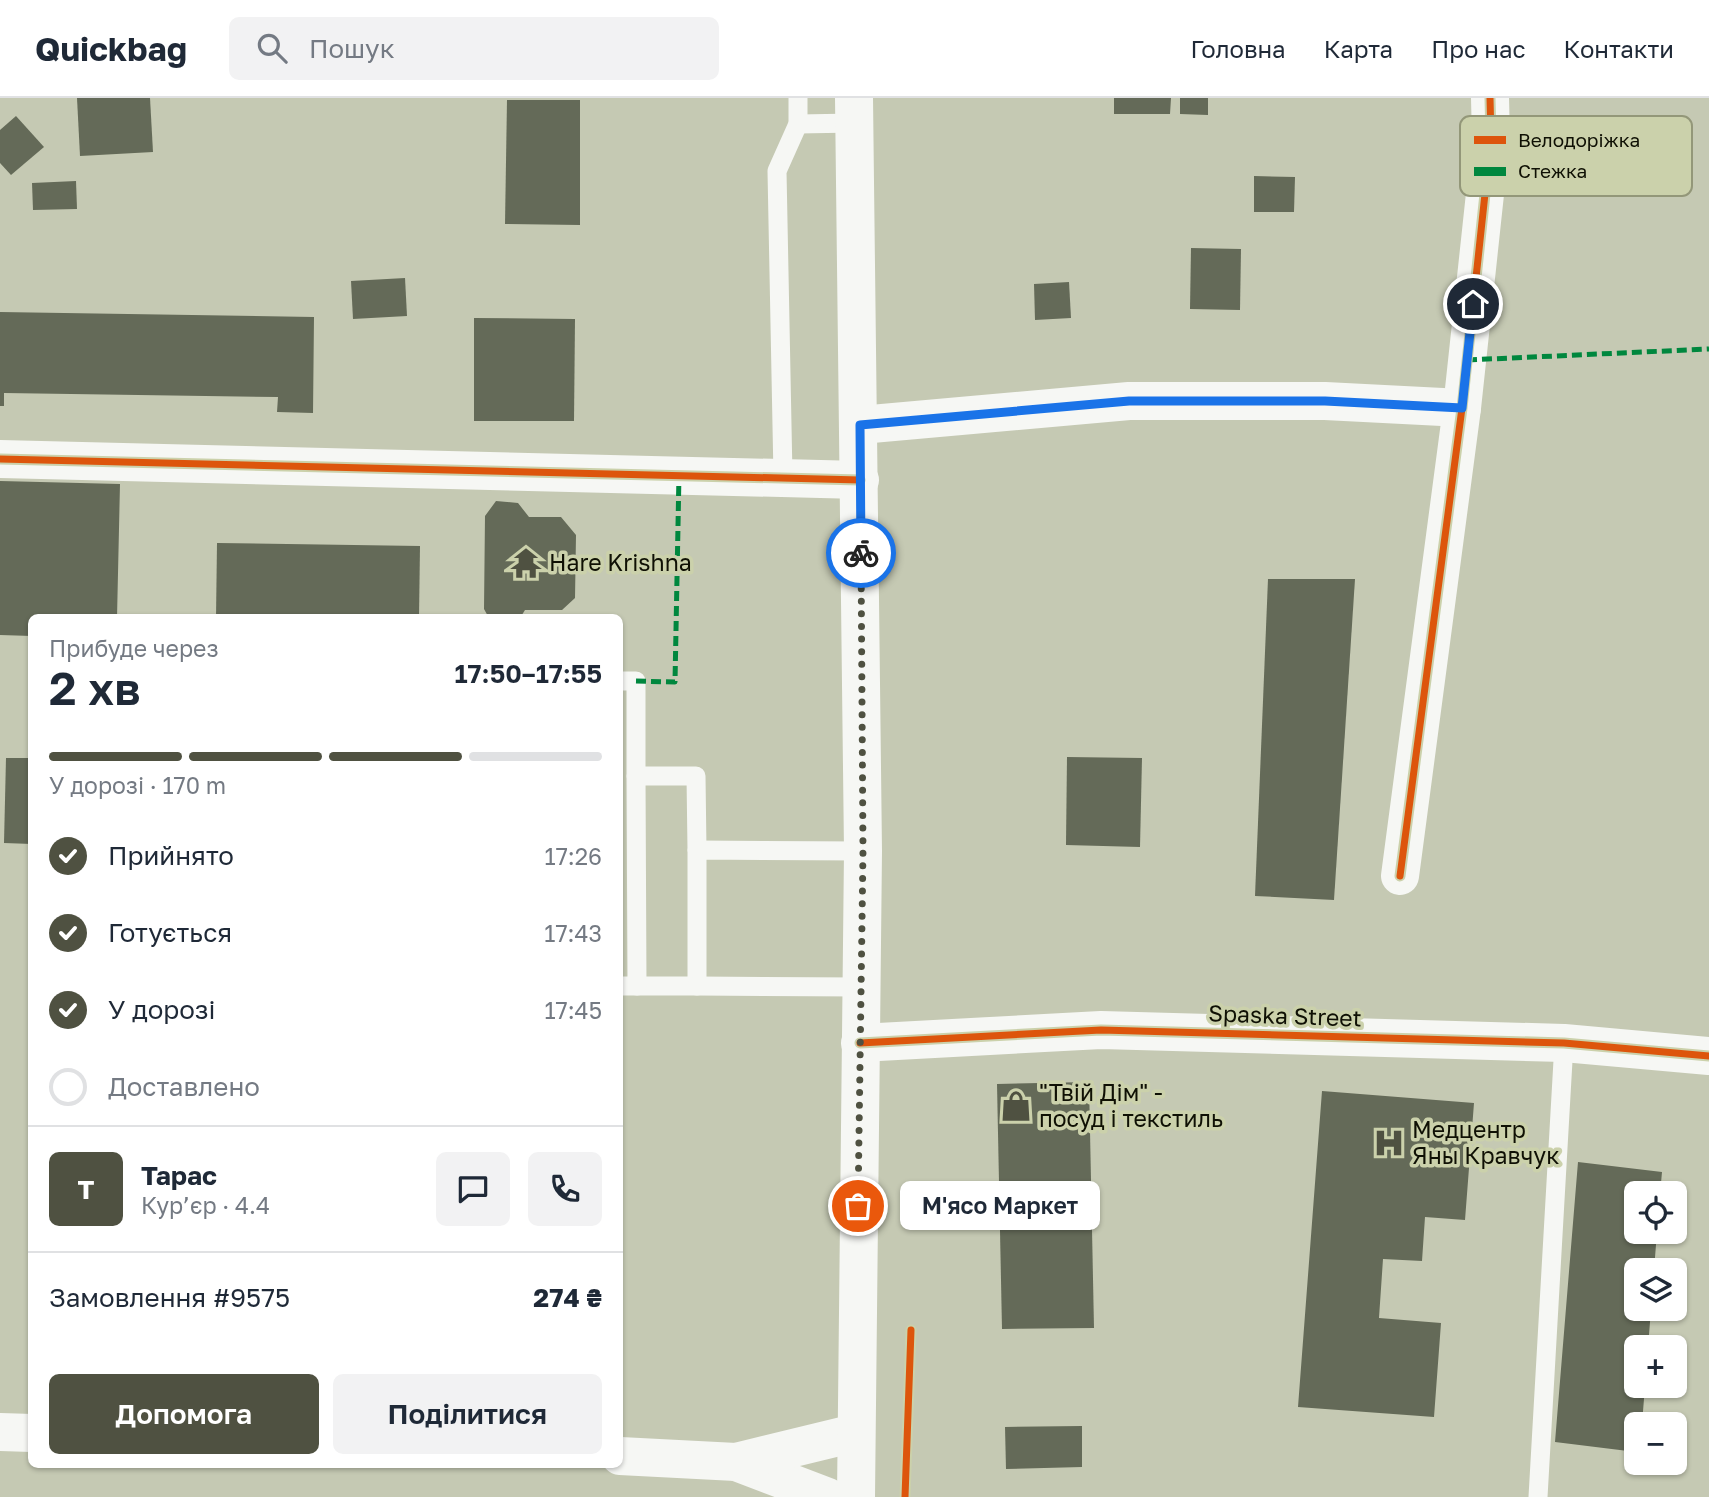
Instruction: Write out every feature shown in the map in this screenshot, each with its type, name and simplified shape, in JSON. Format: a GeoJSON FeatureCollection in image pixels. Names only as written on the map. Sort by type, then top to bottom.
{"type":"FeatureCollection","features":[{"type":"Feature","properties":{"kind":"street"},"geometry":{"type":"LineString","coordinates":[[1490,98],[1490,116]]}},
{"type":"Feature","properties":{"kind":"street"},"geometry":{"type":"LineString","coordinates":[[854,111],[860,425],[863,851],[856,1497]]}},
{"type":"Feature","properties":{"kind":"street"},"geometry":{"type":"LineString","coordinates":[[1400,876],[1462,408],[1485,196]]}},
{"type":"Feature","properties":{"kind":"street"},"geometry":{"type":"LineString","coordinates":[[860,425],[1129,401],[1325,401],[1462,408]]}},
{"type":"Feature","properties":{"kind":"street"},"geometry":{"type":"LineString","coordinates":[[0,459],[783,476],[860,480]]}},
{"type":"Feature","properties":{"kind":"street","name":"Spaska Street"},"geometry":{"type":"LineString","coordinates":[[860,1043],[1101,1030],[1564,1043],[1709,1056]]}},
{"type":"Feature","properties":{"kind":"street"},"geometry":{"type":"LineString","coordinates":[[0,1432],[28,1433]]}},
{"type":"Feature","properties":{"kind":"street"},"geometry":{"type":"LineString","coordinates":[[623,1456],[736,1462],[855,1433]]}},
{"type":"Feature","properties":{"kind":"street"},"geometry":{"type":"LineString","coordinates":[[736,1462],[828,1497]]}},
{"type":"Feature","properties":{"kind":"lane"},"geometry":{"type":"LineString","coordinates":[[783,476],[777,172],[798,124],[798,98]]}},
{"type":"Feature","properties":{"kind":"lane"},"geometry":{"type":"LineString","coordinates":[[798,124],[854,111]]}},
{"type":"Feature","properties":{"kind":"lane"},"geometry":{"type":"LineString","coordinates":[[623,681],[636,681],[636,776],[628,986],[861,987]]}},
{"type":"Feature","properties":{"kind":"lane"},"geometry":{"type":"LineString","coordinates":[[636,776],[696,776],[697,986]]}},
{"type":"Feature","properties":{"kind":"lane"},"geometry":{"type":"LineString","coordinates":[[696,850],[863,851]]}},
{"type":"Feature","properties":{"kind":"lane"},"geometry":{"type":"LineString","coordinates":[[1538,1497],[1564,1043]]}},
{"type":"Feature","properties":{"kind":"building"},"geometry":{"type":"Polygon","coordinates":[[[77,98],[150,98],[153,152],[80,156],[77,98]]]}},
{"type":"Feature","properties":{"kind":"building"},"geometry":{"type":"Polygon","coordinates":[[[1114,98],[1171,98],[1170,114],[1114,114],[1114,98]]]}},
{"type":"Feature","properties":{"kind":"building"},"geometry":{"type":"Polygon","coordinates":[[[1180,98],[1208,98],[1208,115],[1180,114],[1180,98]]]}},
{"type":"Feature","properties":{"kind":"building"},"geometry":{"type":"Polygon","coordinates":[[[507,100],[580,100],[580,225],[505,224],[507,100]]]}},
{"type":"Feature","properties":{"kind":"building"},"geometry":{"type":"Polygon","coordinates":[[[16,116],[44,147],[11,175],[0,163],[0,130],[16,116]]]}},
{"type":"Feature","properties":{"kind":"building"},"geometry":{"type":"Polygon","coordinates":[[[1254,176],[1295,177],[1294,212],[1254,212],[1254,176]]]}},
{"type":"Feature","properties":{"kind":"building"},"geometry":{"type":"Polygon","coordinates":[[[76,181],[77,209],[33,210],[32,183],[76,181]]]}},
{"type":"Feature","properties":{"kind":"building"},"geometry":{"type":"Polygon","coordinates":[[[1191,248],[1241,249],[1240,310],[1190,309],[1191,248]]]}},
{"type":"Feature","properties":{"kind":"building"},"geometry":{"type":"Polygon","coordinates":[[[405,278],[407,316],[353,319],[351,281],[405,278]]]}},
{"type":"Feature","properties":{"kind":"building"},"geometry":{"type":"Polygon","coordinates":[[[1069,282],[1071,318],[1035,320],[1034,284],[1069,282]]]}},
{"type":"Feature","properties":{"kind":"building"},"geometry":{"type":"Polygon","coordinates":[[[0,312],[314,317],[313,413],[277,412],[278,397],[4,393],[4,406],[0,406],[0,312]]]}},
{"type":"Feature","properties":{"kind":"building"},"geometry":{"type":"Polygon","coordinates":[[[474,318],[575,319],[574,421],[474,421],[474,318]]]}},
{"type":"Feature","properties":{"kind":"building"},"geometry":{"type":"Polygon","coordinates":[[[0,481],[120,484],[117,614],[28,614],[28,636],[0,635],[0,481]]]}},
{"type":"Feature","properties":{"kind":"building"},"geometry":{"type":"Polygon","coordinates":[[[496,501],[518,503],[529,517],[561,517],[576,535],[575,598],[562,610],[487,614],[484,609],[485,516],[496,501]]]}},
{"type":"Feature","properties":{"kind":"building"},"geometry":{"type":"Polygon","coordinates":[[[217,543],[420,546],[419,614],[216,614],[217,543]]]}},
{"type":"Feature","properties":{"kind":"building"},"geometry":{"type":"Polygon","coordinates":[[[1268,579],[1355,579],[1334,900],[1255,896],[1268,579]]]}},
{"type":"Feature","properties":{"kind":"building"},"geometry":{"type":"Polygon","coordinates":[[[1067,757],[1142,758],[1140,847],[1066,845],[1067,757]]]}},
{"type":"Feature","properties":{"kind":"building"},"geometry":{"type":"Polygon","coordinates":[[[6,758],[28,758],[28,844],[4,843],[6,758]]]}},
{"type":"Feature","properties":{"kind":"building"},"geometry":{"type":"Polygon","coordinates":[[[1089,1082],[1094,1328],[1002,1329],[997,1084],[1089,1082]]]}},
{"type":"Feature","properties":{"kind":"building"},"geometry":{"type":"Polygon","coordinates":[[[1322,1091],[1474,1103],[1465,1220],[1425,1217],[1422,1261],[1383,1259],[1379,1318],[1441,1323],[1434,1417],[1298,1407],[1322,1091]]]}},
{"type":"Feature","properties":{"kind":"building"},"geometry":{"type":"Polygon","coordinates":[[[1578,1162],[1662,1172],[1661,1181],[1624,1181],[1624,1244],[1656,1244],[1655,1258],[1624,1258],[1624,1321],[1650,1321],[1649,1335],[1624,1335],[1624,1398],[1644,1398],[1643,1412],[1624,1412],[1624,1451],[1555,1442],[1578,1162]]]}},
{"type":"Feature","properties":{"kind":"building"},"geometry":{"type":"Polygon","coordinates":[[[1082,1426],[1082,1467],[1006,1469],[1005,1427],[1082,1426]]]}},
{"type":"Feature","properties":{"kind":"marked path"},"geometry":{"type":"LineString","coordinates":[[1467,360],[1709,349]]}},
{"type":"Feature","properties":{"kind":"marked path"},"geometry":{"type":"LineString","coordinates":[[636,681],[675,682],[679,474]]}},
{"type":"Feature","properties":{"kind":"cycle path"},"geometry":{"type":"LineString","coordinates":[[1490,98],[1490,116]]}},
{"type":"Feature","properties":{"kind":"cycle path"},"geometry":{"type":"LineString","coordinates":[[1400,876],[1462,408],[1485,196]]}},
{"type":"Feature","properties":{"kind":"cycle path"},"geometry":{"type":"LineString","coordinates":[[0,459],[860,480]]}},
{"type":"Feature","properties":{"kind":"cycle path"},"geometry":{"type":"LineString","coordinates":[[860,1043],[1101,1030],[1564,1043],[1709,1056]]}},
{"type":"Feature","properties":{"kind":"cycle path"},"geometry":{"type":"LineString","coordinates":[[905,1497],[911,1330]]}},
{"type":"Feature","properties":{"kind":"way so far"},"geometry":{"type":"LineString","coordinates":[[858,1206],[863,851],[861,553]]}},
{"type":"Feature","properties":{"kind":"place","name":"Hare Krishna"},"geometry":{"type":"Point","coordinates":[526,563]}},
{"type":"Feature","properties":{"kind":"place","name":"\"Твій Дім\" - посуд і текстиль"},"geometry":{"type":"Point","coordinates":[1016,1106]}},
{"type":"Feature","properties":{"kind":"place","name":"Медцентр Яны Кравчук"},"geometry":{"type":"Point","coordinates":[1389,1143]}},
{"type":"Feature","properties":{"kind":"place","name":"М'ясо Маркет"},"geometry":{"type":"Point","coordinates":[858,1206]}},
{"type":"Feature","properties":{"kind":"route"},"geometry":{"type":"LineString","coordinates":[[861,553],[860,425],[1129,401],[1325,401],[1462,408],[1473,304]]}}]}
